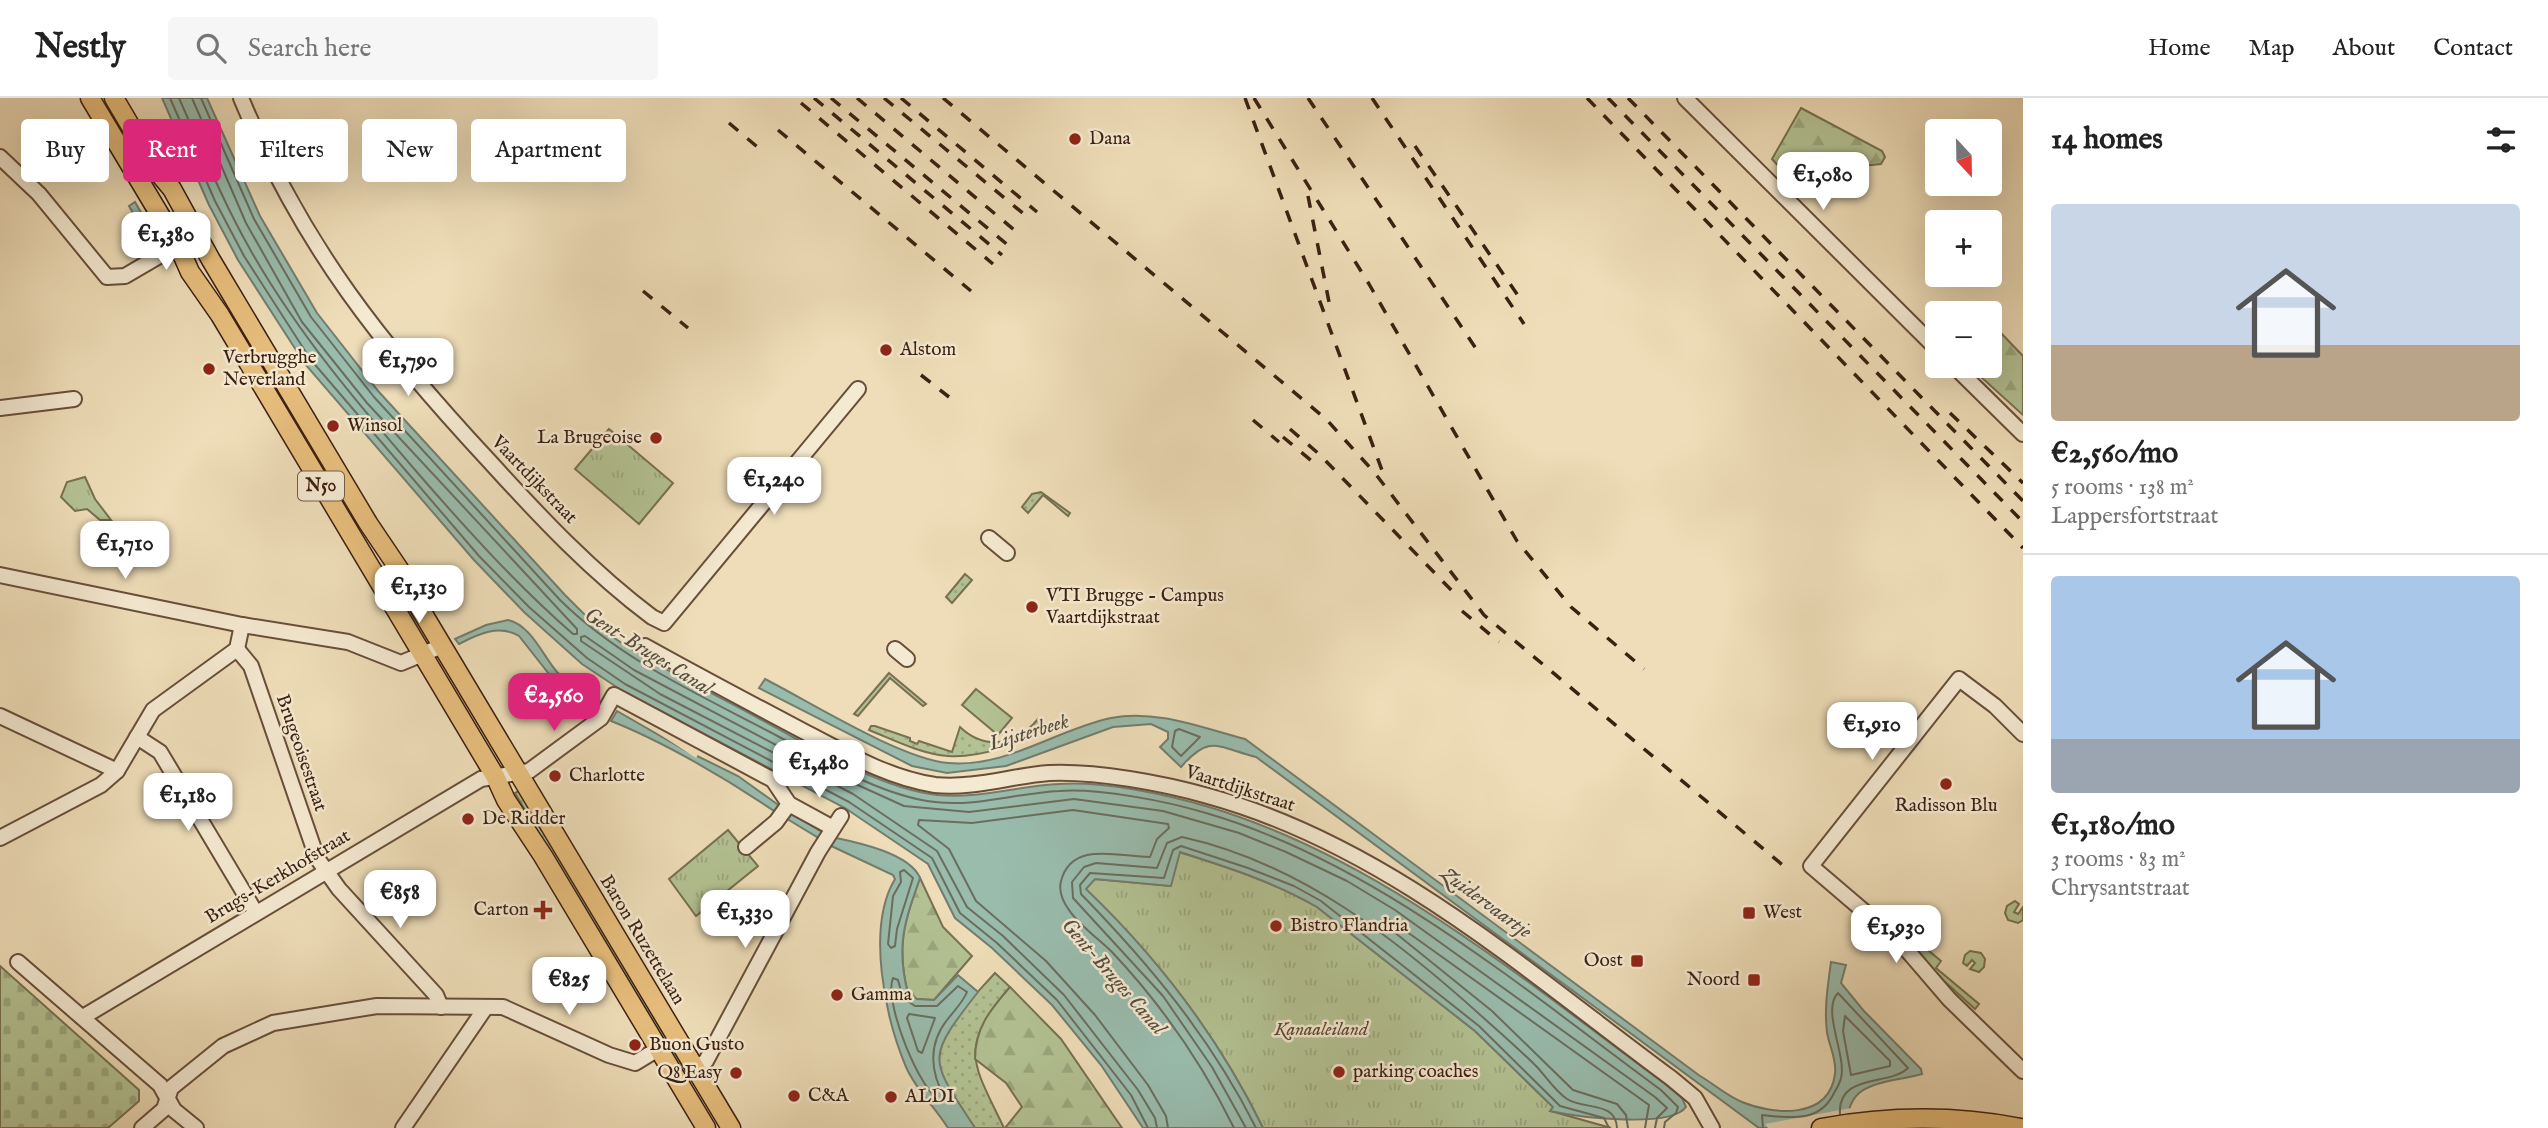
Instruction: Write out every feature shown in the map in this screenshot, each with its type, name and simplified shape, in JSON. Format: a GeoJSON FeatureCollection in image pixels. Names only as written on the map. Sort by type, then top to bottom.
{"type":"FeatureCollection","features":[{"type":"Feature","properties":{"kind":"main road","name":"N50"},"geometry":{"type":"LineString","coordinates":[[90,98],[178,245],[190,272],[220,315],[506,794],[506,800],[543,856],[706,1128]]}},
{"type":"Feature","properties":{"kind":"main road","name":"Baron Ruzettelaan"},"geometry":{"type":"LineString","coordinates":[[114,98],[158,171],[165,196],[180,222],[199,240],[368,523],[376,548],[391,574],[412,595],[731,1128]]}},
{"type":"Feature","properties":{"kind":"main road"},"geometry":{"type":"LineString","coordinates":[[393,606],[400,610],[408,609],[413,602],[412,595]]}},
{"type":"Feature","properties":{"kind":"main road"},"geometry":{"type":"LineString","coordinates":[[1821,1128],[1862,1121],[1926,1119],[2021,1128]]}},
{"type":"Feature","properties":{"kind":"street","name":"Vaartdijkstraat"},"geometry":{"type":"LineString","coordinates":[[241,98],[265,157],[297,214],[346,294],[385,345],[536,512],[619,590],[652,617],[664,623],[858,389]]}},
{"type":"Feature","properties":{"kind":"street"},"geometry":{"type":"LineString","coordinates":[[1685,98],[1925,337]]}},
{"type":"Feature","properties":{"kind":"street"},"geometry":{"type":"LineString","coordinates":[[0,157],[38,194],[107,277],[125,276],[178,245]]}},
{"type":"Feature","properties":{"kind":"street"},"geometry":{"type":"LineString","coordinates":[[1966,378],[2023,434]]}},
{"type":"Feature","properties":{"kind":"street"},"geometry":{"type":"LineString","coordinates":[[0,408],[74,399]]}},
{"type":"Feature","properties":{"kind":"street"},"geometry":{"type":"LineString","coordinates":[[989,538],[1007,553]]}},
{"type":"Feature","properties":{"kind":"street"},"geometry":{"type":"LineString","coordinates":[[0,575],[242,625],[348,642],[401,663],[442,646]]}},
{"type":"Feature","properties":{"kind":"street"},"geometry":{"type":"LineString","coordinates":[[0,838],[80,797],[117,771],[153,710],[237,649],[242,625]]}},
{"type":"Feature","properties":{"kind":"street","name":"Vaartdijkstraat"},"geometry":{"type":"LineString","coordinates":[[646,646],[828,744],[912,781],[968,785],[1039,775],[1074,774],[1166,786],[1219,799],[1327,840],[1382,869],[1420,894],[1671,1078],[1695,1098],[1713,1128]]}},
{"type":"Feature","properties":{"kind":"street","name":"Brugeoisestraat"},"geometry":{"type":"LineString","coordinates":[[237,649],[251,666],[317,858],[325,871],[436,995],[441,1007]]}},
{"type":"Feature","properties":{"kind":"street"},"geometry":{"type":"LineString","coordinates":[[2023,734],[1995,706],[1959,680],[1811,866],[1900,942],[1949,999],[2023,1071]]}},
{"type":"Feature","properties":{"kind":"street"},"geometry":{"type":"LineString","coordinates":[[495,776],[529,771],[604,713],[614,695],[621,696],[773,780],[785,810],[829,834],[706,1061],[695,1069]]}},
{"type":"Feature","properties":{"kind":"street"},"geometry":{"type":"LineString","coordinates":[[0,716],[117,771]]}},
{"type":"Feature","properties":{"kind":"street"},"geometry":{"type":"LineString","coordinates":[[137,737],[160,752],[256,913]]}},
{"type":"Feature","properties":{"kind":"street","name":"Brugs-Kerkhofstraat"},"geometry":{"type":"LineString","coordinates":[[83,1017],[481,779],[495,776]]}},
{"type":"Feature","properties":{"kind":"street"},"geometry":{"type":"LineString","coordinates":[[746,847],[785,810]]}},
{"type":"Feature","properties":{"kind":"street"},"geometry":{"type":"LineString","coordinates":[[18,962],[160,1085],[174,1110],[196,1128]]}},
{"type":"Feature","properties":{"kind":"street"},"geometry":{"type":"LineString","coordinates":[[142,1128],[164,1108],[171,1088],[223,1046],[273,1023],[377,1006],[503,1007],[610,1055],[635,1063],[659,1049]]}},
{"type":"Feature","properties":{"kind":"street"},"geometry":{"type":"LineString","coordinates":[[403,1128],[486,1007]]}},
{"type":"Feature","properties":{"kind":"street"},"geometry":{"type":"LineString","coordinates":[[1997,1044],[2023,1064]]}},
{"type":"Feature","properties":{"kind":"green space"},"geometry":{"type":"Polygon","coordinates":[[[1801,108],[1882,151],[1885,157],[1881,164],[1811,171],[1792,181],[1772,159],[1801,108]]]}},
{"type":"Feature","properties":{"kind":"green space"},"geometry":{"type":"Polygon","coordinates":[[[2002,334],[2023,356],[2023,415],[1982,378],[2002,378],[2002,334]]]}},
{"type":"Feature","properties":{"kind":"green space"},"geometry":{"type":"Polygon","coordinates":[[[609,429],[673,483],[639,524],[575,469],[609,429]]]}},
{"type":"Feature","properties":{"kind":"green space"},"geometry":{"type":"Polygon","coordinates":[[[85,477],[95,499],[111,520],[100,520],[87,509],[75,511],[61,497],[67,482],[85,477]]]}},
{"type":"Feature","properties":{"kind":"green space"},"geometry":{"type":"Polygon","coordinates":[[[1041,492],[1070,513],[1068,516],[1043,495],[1028,513],[1022,507],[1032,494],[1041,492]]]}},
{"type":"Feature","properties":{"kind":"green space"},"geometry":{"type":"Polygon","coordinates":[[[965,574],[972,580],[952,603],[946,597],[965,574]]]}},
{"type":"Feature","properties":{"kind":"green space"},"geometry":{"type":"Polygon","coordinates":[[[889,673],[926,704],[923,706],[890,678],[858,716],[854,714],[889,673]]]}},
{"type":"Feature","properties":{"kind":"green space"},"geometry":{"type":"Polygon","coordinates":[[[976,689],[1012,718],[998,735],[962,705],[976,689]]]}},
{"type":"Feature","properties":{"kind":"green space"},"geometry":{"type":"Polygon","coordinates":[[[1038,719],[1045,724],[1014,744],[959,756],[928,752],[869,730],[871,726],[875,726],[910,738],[910,741],[917,744],[919,741],[952,752],[960,727],[980,740],[1000,742],[1020,735],[1038,719]]]}},
{"type":"Feature","properties":{"kind":"green space"},"geometry":{"type":"Polygon","coordinates":[[[519,791],[542,831],[548,832],[688,1070],[680,1074],[515,793],[519,791]]]}},
{"type":"Feature","properties":{"kind":"green space"},"geometry":{"type":"Polygon","coordinates":[[[728,830],[758,866],[696,916],[669,879],[728,830]]]}},
{"type":"Feature","properties":{"kind":"green space","name":"Kanaaleiland"},"geometry":{"type":"Polygon","coordinates":[[[1179,852],[1232,869],[1317,907],[1475,1031],[1553,1107],[1551,1111],[1611,1128],[1263,1128],[1227,1062],[1185,1001],[1112,915],[1085,889],[1095,879],[1170,886],[1179,852]]]}},
{"type":"Feature","properties":{"kind":"green space"},"geometry":{"type":"Polygon","coordinates":[[[920,878],[943,927],[972,956],[934,1000],[917,999],[908,994],[904,977],[902,948],[906,922],[920,878]]]}},
{"type":"Feature","properties":{"kind":"green space"},"geometry":{"type":"Polygon","coordinates":[[[2015,901],[2019,904],[2014,912],[2018,914],[2023,907],[2023,920],[2018,923],[2008,920],[2005,913],[2007,906],[2015,901]]]}},
{"type":"Feature","properties":{"kind":"green space"},"geometry":{"type":"Polygon","coordinates":[[[1876,907],[1941,961],[1936,968],[1979,1004],[1975,1009],[1943,980],[1876,907]]]}},
{"type":"Feature","properties":{"kind":"green space"},"geometry":{"type":"Polygon","coordinates":[[[1970,951],[1981,953],[1985,959],[1984,967],[1979,972],[1970,969],[1975,963],[1972,960],[1967,966],[1963,963],[1965,955],[1970,951]]]}},
{"type":"Feature","properties":{"kind":"green space"},"geometry":{"type":"Polygon","coordinates":[[[0,966],[139,1090],[139,1101],[108,1128],[0,1128],[0,966]]]}},
{"type":"Feature","properties":{"kind":"green space"},"geometry":{"type":"Polygon","coordinates":[[[995,973],[1010,987],[983,1026],[977,1041],[976,1056],[984,1086],[1004,1128],[975,1128],[945,1086],[939,1064],[941,1049],[954,1021],[995,973]]]}},
{"type":"Feature","properties":{"kind":"green space"},"geometry":{"type":"Polygon","coordinates":[[[1010,987],[1061,1039],[1122,1128],[1005,1128],[1022,1107],[1006,1083],[975,1059],[978,1038],[985,1020],[1010,987]]]}},
{"type":"Feature","properties":{"kind":"water"},"geometry":{"type":"Polygon","coordinates":[[[162,98],[207,98],[216,119],[171,119],[162,98]]]}},
{"type":"Feature","properties":{"kind":"water","name":"Gent-Bruges Canal"},"geometry":{"type":"Polygon","coordinates":[[[221,129],[235,160],[235,182],[245,182],[260,216],[317,313],[379,392],[565,595],[592,622],[623,644],[670,672],[842,763],[914,791],[953,796],[1059,784],[1115,787],[1192,802],[1272,829],[1332,857],[1448,926],[1504,964],[1665,1084],[1682,1098],[1686,1107],[1663,1117],[1624,1120],[1550,1111],[1553,1107],[1475,1031],[1317,907],[1233,869],[1180,852],[1171,886],[1095,879],[1086,889],[1138,943],[1185,1001],[1227,1062],[1263,1128],[1143,1128],[1101,1065],[1052,1005],[992,948],[955,918],[928,864],[845,808],[621,690],[582,664],[524,612],[474,560],[305,364],[238,260],[199,182],[221,182],[221,129]]]}},
{"type":"Feature","properties":{"kind":"water"},"geometry":{"type":"Polygon","coordinates":[[[135,202],[159,244],[153,248],[129,206],[135,202]]]}},
{"type":"Feature","properties":{"kind":"water"},"geometry":{"type":"Polygon","coordinates":[[[508,620],[530,634],[562,677],[598,702],[593,711],[564,693],[519,636],[511,632],[496,631],[481,634],[459,644],[455,639],[486,625],[508,620]]]}},
{"type":"Feature","properties":{"kind":"water"},"geometry":{"type":"Polygon","coordinates":[[[765,679],[881,741],[928,759],[948,763],[990,760],[1090,724],[1128,716],[1179,721],[1245,739],[1700,1076],[1736,1099],[1769,1110],[1798,1110],[1811,1107],[1822,1100],[1831,1089],[1835,1068],[1826,1014],[1831,962],[1846,965],[1841,983],[1863,1010],[1921,1069],[1922,1074],[1881,1083],[1860,1092],[1849,1112],[1848,1128],[1759,1128],[1256,757],[1223,747],[1207,747],[1199,750],[1181,767],[1160,747],[1168,739],[1168,732],[1151,724],[1113,727],[1006,766],[947,773],[912,766],[759,688],[765,679]]]}},
{"type":"Feature","properties":{"kind":"water"},"geometry":{"type":"Polygon","coordinates":[[[617,711],[685,750],[738,776],[781,807],[774,811],[695,762],[611,721],[617,711]]]}},
{"type":"Feature","properties":{"kind":"water"},"geometry":{"type":"Polygon","coordinates":[[[788,811],[825,834],[822,840],[784,817],[788,811]]]}},
{"type":"Feature","properties":{"kind":"water"},"geometry":{"type":"Polygon","coordinates":[[[832,837],[894,855],[914,869],[920,878],[910,908],[902,948],[908,994],[917,999],[934,1000],[958,975],[978,992],[948,1033],[941,1047],[939,1060],[949,1087],[975,1128],[948,1128],[915,1083],[898,1047],[886,998],[880,946],[886,899],[895,879],[893,875],[827,844],[832,837]]]}},
{"type":"Feature","properties":{"kind":"pier"},"geometry":{"type":"Polygon","coordinates":[[[621,709],[699,753],[696,758],[621,709]]]}},
{"type":"Feature","properties":{"kind":"pier"},"geometry":{"type":"Polygon","coordinates":[[[1851,1108],[1852,1128],[1768,1128],[1765,1124],[1851,1108]]]}},
{"type":"Feature","properties":{"kind":"railway"},"geometry":{"type":"LineString","coordinates":[[814,98],[1002,255]]}},
{"type":"Feature","properties":{"kind":"railway"},"geometry":{"type":"LineString","coordinates":[[831,98],[1009,246]]}},
{"type":"Feature","properties":{"kind":"railway"},"geometry":{"type":"LineString","coordinates":[[857,98],[1019,234]]}},
{"type":"Feature","properties":{"kind":"railway"},"geometry":{"type":"LineString","coordinates":[[884,98],[1031,220]]}},
{"type":"Feature","properties":{"kind":"railway"},"geometry":{"type":"LineString","coordinates":[[901,98],[1037,212]]}},
{"type":"Feature","properties":{"kind":"railway"},"geometry":{"type":"LineString","coordinates":[[943,98],[1326,419],[1374,472],[1484,615],[1785,867]]}},
{"type":"Feature","properties":{"kind":"railway"},"geometry":{"type":"LineString","coordinates":[[1245,98],[1383,473]]}},
{"type":"Feature","properties":{"kind":"railway"},"geometry":{"type":"LineString","coordinates":[[1254,98],[1369,284],[1517,541],[1571,607],[1644,669]]}},
{"type":"Feature","properties":{"kind":"railway"},"geometry":{"type":"LineString","coordinates":[[1308,98],[1479,353]]}},
{"type":"Feature","properties":{"kind":"railway"},"geometry":{"type":"LineString","coordinates":[[1372,98],[1524,324]]}},
{"type":"Feature","properties":{"kind":"railway"},"geometry":{"type":"LineString","coordinates":[[1587,98],[2023,548]]}},
{"type":"Feature","properties":{"kind":"railway"},"geometry":{"type":"LineString","coordinates":[[1608,98],[2023,522]]}},
{"type":"Feature","properties":{"kind":"railway"},"geometry":{"type":"LineString","coordinates":[[1628,98],[2023,501]]}},
{"type":"Feature","properties":{"kind":"railway"},"geometry":{"type":"LineString","coordinates":[[801,103],[993,264]]}},
{"type":"Feature","properties":{"kind":"railway"},"geometry":{"type":"LineString","coordinates":[[729,123],[761,150]]}},
{"type":"Feature","properties":{"kind":"railway"},"geometry":{"type":"LineString","coordinates":[[778,130],[971,291]]}},
{"type":"Feature","properties":{"kind":"railway"},"geometry":{"type":"LineString","coordinates":[[1415,146],[1519,297]]}},
{"type":"Feature","properties":{"kind":"railway"},"geometry":{"type":"LineString","coordinates":[[1308,196],[1329,302]]}},
{"type":"Feature","properties":{"kind":"railway"},"geometry":{"type":"LineString","coordinates":[[643,291],[688,328]]}},
{"type":"Feature","properties":{"kind":"railway"},"geometry":{"type":"LineString","coordinates":[[921,375],[949,397]]}},
{"type":"Feature","properties":{"kind":"railway"},"geometry":{"type":"LineString","coordinates":[[1950,413],[2023,483]]}},
{"type":"Feature","properties":{"kind":"railway"},"geometry":{"type":"LineString","coordinates":[[1253,420],[1279,442]]}},
{"type":"Feature","properties":{"kind":"railway"},"geometry":{"type":"LineString","coordinates":[[1290,429],[1319,454],[1457,596]]}},
{"type":"Feature","properties":{"kind":"railway"},"geometry":{"type":"LineString","coordinates":[[1283,437],[1319,467]]}},
{"type":"Feature","properties":{"kind":"railway"},"geometry":{"type":"LineString","coordinates":[[1462,611],[1499,642]]}},
{"type":"Feature","properties":{"kind":"place","name":"Dana"},"geometry":{"type":"Point","coordinates":[1075,139]}},
{"type":"Feature","properties":{"kind":"place","name":"Alstom"},"geometry":{"type":"Point","coordinates":[886,350]}},
{"type":"Feature","properties":{"kind":"place","name":"Verbrugghe Neverland"},"geometry":{"type":"Point","coordinates":[209,369]}},
{"type":"Feature","properties":{"kind":"place","name":"Winsol"},"geometry":{"type":"Point","coordinates":[333,426]}},
{"type":"Feature","properties":{"kind":"place","name":"La Brugeoise"},"geometry":{"type":"Point","coordinates":[656,438]}},
{"type":"Feature","properties":{"kind":"place","name":"VTI Brugge - Campus Vaartdijkstraat"},"geometry":{"type":"Point","coordinates":[1032,607]}},
{"type":"Feature","properties":{"kind":"place","name":"Charlotte"},"geometry":{"type":"Point","coordinates":[555,776]}},
{"type":"Feature","properties":{"kind":"place","name":"Radisson Blu"},"geometry":{"type":"Point","coordinates":[1946,784]}},
{"type":"Feature","properties":{"kind":"place","name":"De Ridder"},"geometry":{"type":"Point","coordinates":[468,819]}},
{"type":"Feature","properties":{"kind":"place","name":"Carton"},"geometry":{"type":"Point","coordinates":[543,910]}},
{"type":"Feature","properties":{"kind":"place","name":"West"},"geometry":{"type":"Point","coordinates":[1749,913]}},
{"type":"Feature","properties":{"kind":"place","name":"Bistro Flandria"},"geometry":{"type":"Point","coordinates":[1276,926]}},
{"type":"Feature","properties":{"kind":"place","name":"Oost"},"geometry":{"type":"Point","coordinates":[1637,961]}},
{"type":"Feature","properties":{"kind":"place","name":"Noord"},"geometry":{"type":"Point","coordinates":[1754,980]}},
{"type":"Feature","properties":{"kind":"place","name":"Gamma"},"geometry":{"type":"Point","coordinates":[837,995]}},
{"type":"Feature","properties":{"kind":"place","name":"Buon Gusto"},"geometry":{"type":"Point","coordinates":[635,1045]}},
{"type":"Feature","properties":{"kind":"place","name":"parking coaches"},"geometry":{"type":"Point","coordinates":[1339,1072]}},
{"type":"Feature","properties":{"kind":"place","name":"Q8 Easy"},"geometry":{"type":"Point","coordinates":[736,1073]}},
{"type":"Feature","properties":{"kind":"place","name":"C&A"},"geometry":{"type":"Point","coordinates":[794,1096]}},
{"type":"Feature","properties":{"kind":"place","name":"ALDI"},"geometry":{"type":"Point","coordinates":[891,1097]}},
{"type":"Feature","properties":{"kind":"water label","name":"Lijsterbeek"},"geometry":{"type":"Point","coordinates":[1029,733]}},
{"type":"Feature","properties":{"kind":"water label","name":"Zuidervaartje"},"geometry":{"type":"Point","coordinates":[1486,903]}}]}
